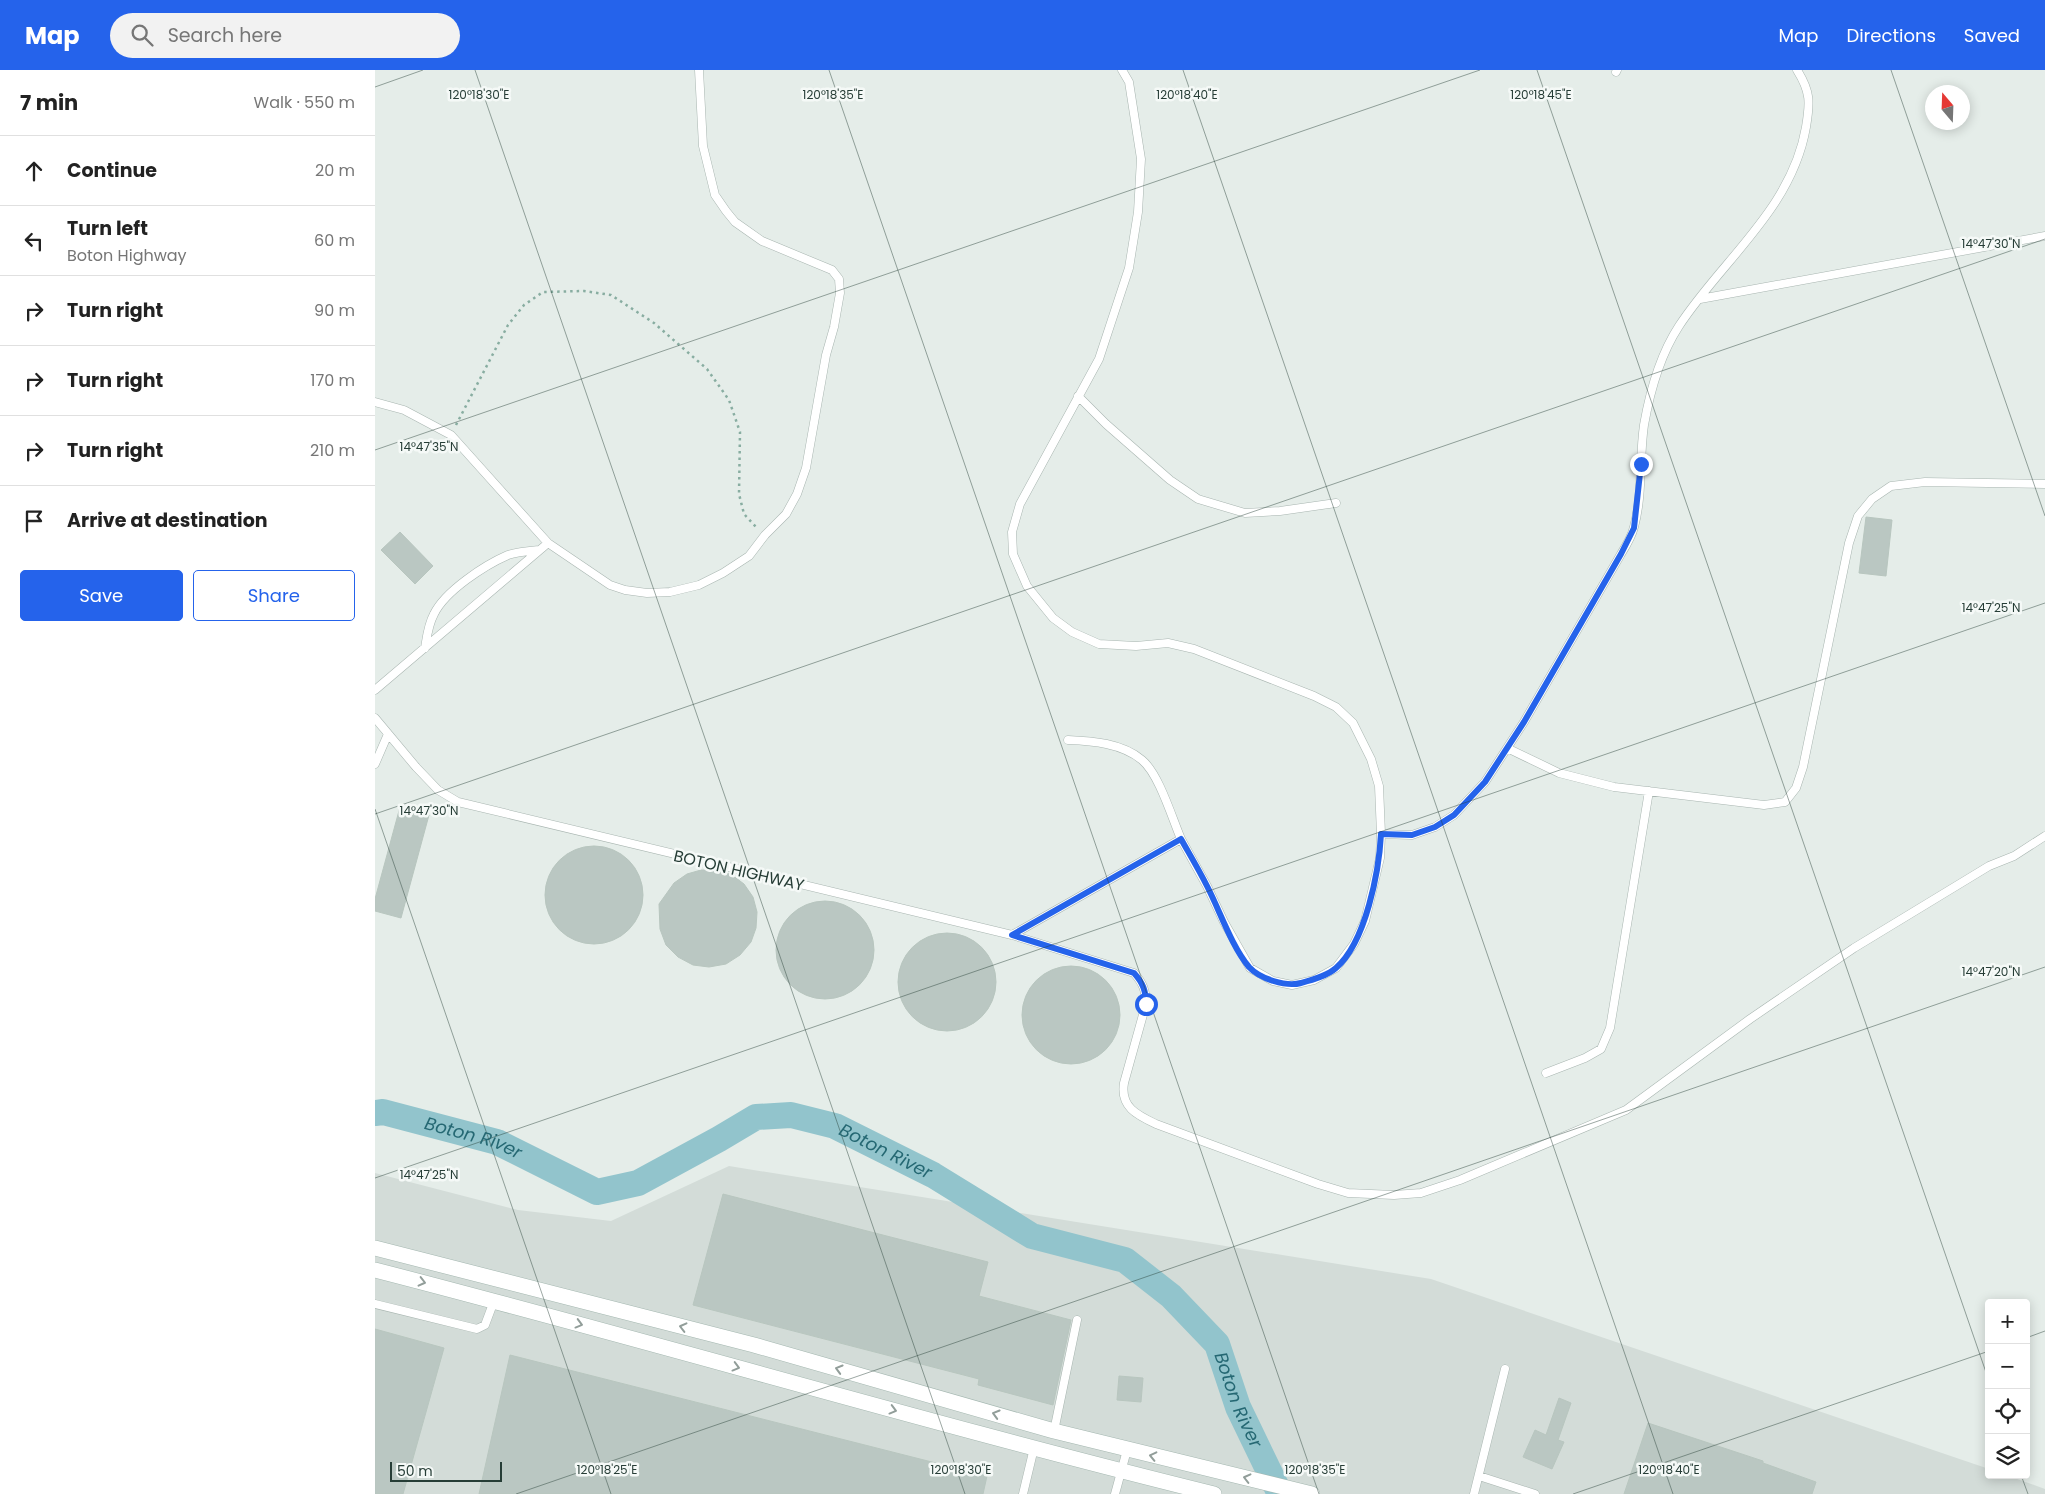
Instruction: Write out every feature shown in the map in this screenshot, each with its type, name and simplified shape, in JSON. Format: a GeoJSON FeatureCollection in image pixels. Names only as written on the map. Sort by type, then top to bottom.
{"type":"FeatureCollection","features":[{"type":"Feature","properties":{"kind":"street"},"geometry":{"type":"LineString","coordinates":[[375,1248],[754,1345],[1054,1431],[1312,1494]]}},
{"type":"Feature","properties":{"kind":"street"},"geometry":{"type":"LineString","coordinates":[[375,1270],[1034,1448],[1207,1492]]}},
{"type":"Feature","properties":{"kind":"lane"},"geometry":{"type":"LineString","coordinates":[[375,402],[404,410],[451,435],[547,543],[609,584],[625,590],[647,593],[670,592],[699,585],[723,573],[749,556],[765,535],[786,514],[797,494],[806,468],[826,355],[834,328],[840,293],[839,279],[832,270],[762,241],[735,222],[726,212],[715,195],[703,146],[699,70]]}},
{"type":"Feature","properties":{"kind":"lane"},"geometry":{"type":"LineString","coordinates":[[1068,740],[1097,742],[1121,749],[1142,760],[1157,780],[1181,839],[1250,968],[1273,981],[1292,986],[1314,980],[1336,968],[1354,944],[1365,921],[1380,858],[1379,786],[1371,759],[1353,723],[1336,708],[1314,696],[1194,649],[1168,643],[1137,646],[1099,644],[1072,632],[1053,618],[1027,586],[1013,554],[1012,532],[1020,504],[1099,359],[1129,268],[1138,212],[1141,159],[1129,82],[1122,70]]}},
{"type":"Feature","properties":{"kind":"lane"},"geometry":{"type":"LineString","coordinates":[[1381,834],[1412,835],[1435,827],[1454,815],[1485,782],[1610,576],[1634,528],[1644,425],[1659,365],[1679,326],[1747,242],[1774,205],[1794,170],[1805,134],[1810,102],[1803,80],[1797,70]]}},
{"type":"Feature","properties":{"kind":"lane"},"geometry":{"type":"LineString","coordinates":[[1700,299],[2045,236]]}},
{"type":"Feature","properties":{"kind":"lane"},"geometry":{"type":"LineString","coordinates":[[1078,396],[1170,480],[1198,499],[1245,513],[1280,511],[1336,503]]}},
{"type":"Feature","properties":{"kind":"lane"},"geometry":{"type":"LineString","coordinates":[[1507,748],[1559,773],[1614,787],[1764,805],[1785,802],[1796,788],[1803,767],[1849,543],[1859,516],[1872,499],[1891,486],[1925,482],[2045,484]]}},
{"type":"Feature","properties":{"kind":"lane"},"geometry":{"type":"LineString","coordinates":[[375,690],[547,543]]}},
{"type":"Feature","properties":{"kind":"lane"},"geometry":{"type":"LineString","coordinates":[[425,648],[428,629],[434,612],[458,586],[485,566],[510,555],[541,550]]}},
{"type":"Feature","properties":{"kind":"lane","name":"BOTON HIGHWAY"},"geometry":{"type":"LineString","coordinates":[[375,718],[438,790],[458,802],[1012,935],[1134,973],[1141,980],[1146,991],[1146,1004],[1122,1094],[1128,1106],[1138,1116],[1180,1134],[1348,1193],[1394,1195],[1421,1193],[1460,1180],[1626,1110],[1750,1019],[1854,948],[1989,866],[2015,856],[2045,836]]}},
{"type":"Feature","properties":{"kind":"lane"},"geometry":{"type":"LineString","coordinates":[[375,764],[389,734]]}},
{"type":"Feature","properties":{"kind":"lane"},"geometry":{"type":"LineString","coordinates":[[1545,1073],[1601,1050],[1610,1028],[1649,791]]}},
{"type":"Feature","properties":{"kind":"lane"},"geometry":{"type":"LineString","coordinates":[[1012,935],[1181,839]]}},
{"type":"Feature","properties":{"kind":"lane"},"geometry":{"type":"LineString","coordinates":[[375,1304],[477,1329],[485,1325],[494,1301]]}},
{"type":"Feature","properties":{"kind":"lane"},"geometry":{"type":"LineString","coordinates":[[1054,1431],[1077,1320]]}},
{"type":"Feature","properties":{"kind":"lane"},"geometry":{"type":"LineString","coordinates":[[1474,1494],[1505,1369]]}},
{"type":"Feature","properties":{"kind":"lane"},"geometry":{"type":"LineString","coordinates":[[1023,1494],[1034,1448]]}},
{"type":"Feature","properties":{"kind":"lane"},"geometry":{"type":"LineString","coordinates":[[1115,1494],[1127,1450]]}},
{"type":"Feature","properties":{"kind":"lane"},"geometry":{"type":"LineString","coordinates":[[1479,1476],[1535,1494]]}},
{"type":"Feature","properties":{"kind":"path"},"geometry":{"type":"LineString","coordinates":[[451,435],[508,325],[524,305],[543,292],[584,291],[611,295],[654,323],[707,370],[729,400],[740,432],[739,494],[744,514],[765,535]]}},
{"type":"Feature","properties":{"kind":"shaded area"},"geometry":{"type":"Polygon","coordinates":[[[729,1166],[1431,1279],[1985,1468],[1985,1479],[2017,1479],[2045,1489],[2045,1494],[375,1494],[375,1173],[518,1210],[611,1221],[729,1166]]]}},
{"type":"Feature","properties":{"kind":"building"},"geometry":{"type":"Polygon","coordinates":[[[1866,517],[1892,520],[1886,576],[1859,573],[1866,517]]]}},
{"type":"Feature","properties":{"kind":"building"},"geometry":{"type":"Polygon","coordinates":[[[400,532],[433,566],[415,584],[381,550],[400,532]]]}},
{"type":"Feature","properties":{"kind":"building"},"geometry":{"type":"Polygon","coordinates":[[[400,807],[429,815],[401,918],[375,911],[375,899],[400,807]]]}},
{"type":"Feature","properties":{"kind":"building"},"geometry":{"type":"Polygon","coordinates":[[[594,846],[604,847],[621,854],[635,868],[642,885],[642,905],[635,922],[621,936],[604,943],[594,944],[584,943],[567,936],[553,922],[546,905],[545,895],[546,885],[553,868],[567,854],[584,847],[594,846]]]}},
{"type":"Feature","properties":{"kind":"building"},"geometry":{"type":"Polygon","coordinates":[[[701,870],[717,870],[732,875],[744,884],[753,897],[757,912],[756,928],[751,942],[740,955],[726,964],[709,967],[693,965],[678,957],[666,945],[660,929],[659,904],[674,883],[687,874],[701,870]]]}},
{"type":"Feature","properties":{"kind":"building"},"geometry":{"type":"Polygon","coordinates":[[[825,901],[844,905],[859,916],[870,931],[874,950],[870,969],[859,984],[844,995],[825,999],[806,995],[791,984],[780,969],[776,950],[780,931],[791,916],[806,905],[825,901]]]}},
{"type":"Feature","properties":{"kind":"building"},"geometry":{"type":"Polygon","coordinates":[[[947,933],[966,937],[981,948],[992,963],[996,982],[992,1001],[981,1016],[966,1027],[947,1031],[928,1027],[913,1016],[902,1001],[898,982],[902,963],[913,948],[928,937],[947,933]]]}},
{"type":"Feature","properties":{"kind":"building"},"geometry":{"type":"Polygon","coordinates":[[[1071,966],[1081,967],[1098,974],[1112,988],[1119,1005],[1119,1025],[1112,1042],[1098,1056],[1081,1063],[1071,1064],[1061,1063],[1044,1056],[1030,1042],[1023,1025],[1022,1015],[1023,1005],[1030,988],[1044,974],[1061,967],[1071,966]]]}},
{"type":"Feature","properties":{"kind":"building"},"geometry":{"type":"Polygon","coordinates":[[[723,1194],[988,1262],[979,1296],[1071,1320],[1053,1405],[978,1385],[979,1379],[693,1305],[723,1194]]]}},
{"type":"Feature","properties":{"kind":"building"},"geometry":{"type":"Polygon","coordinates":[[[375,1329],[444,1348],[403,1494],[375,1494],[375,1329]]]}},
{"type":"Feature","properties":{"kind":"building"},"geometry":{"type":"Polygon","coordinates":[[[510,1355],[987,1476],[983,1494],[479,1494],[510,1355]]]}},
{"type":"Feature","properties":{"kind":"building"},"geometry":{"type":"Polygon","coordinates":[[[1119,1376],[1143,1378],[1141,1402],[1117,1400],[1119,1376]]]}},
{"type":"Feature","properties":{"kind":"building"},"geometry":{"type":"Polygon","coordinates":[[[1559,1398],[1571,1403],[1558,1440],[1564,1442],[1552,1469],[1523,1457],[1535,1430],[1546,1435],[1559,1398]]]}},
{"type":"Feature","properties":{"kind":"building"},"geometry":{"type":"Polygon","coordinates":[[[1648,1423],[1763,1461],[1763,1463],[1816,1482],[1812,1494],[1624,1494],[1648,1423]]]}},
{"type":"Feature","properties":{"kind":"waterway","name":"Boton River"},"geometry":{"type":"LineString","coordinates":[[375,1113],[383,1112],[497,1142],[597,1192],[638,1183],[756,1117],[791,1115],[835,1126],[933,1175],[1032,1236],[1125,1260],[1171,1296],[1217,1344],[1238,1407],[1280,1494]]}},
{"type":"Feature","properties":{"kind":"route"},"geometry":{"type":"LineString","coordinates":[[1146,1004],[1146,991],[1141,980],[1134,973],[1012,935],[1181,839],[1238,949],[1250,968],[1273,981],[1292,986],[1314,980],[1336,968],[1354,944],[1365,921],[1380,858],[1381,834],[1412,835],[1435,827],[1454,815],[1485,782],[1524,722],[1610,576],[1634,528],[1641,464]]}}]}
